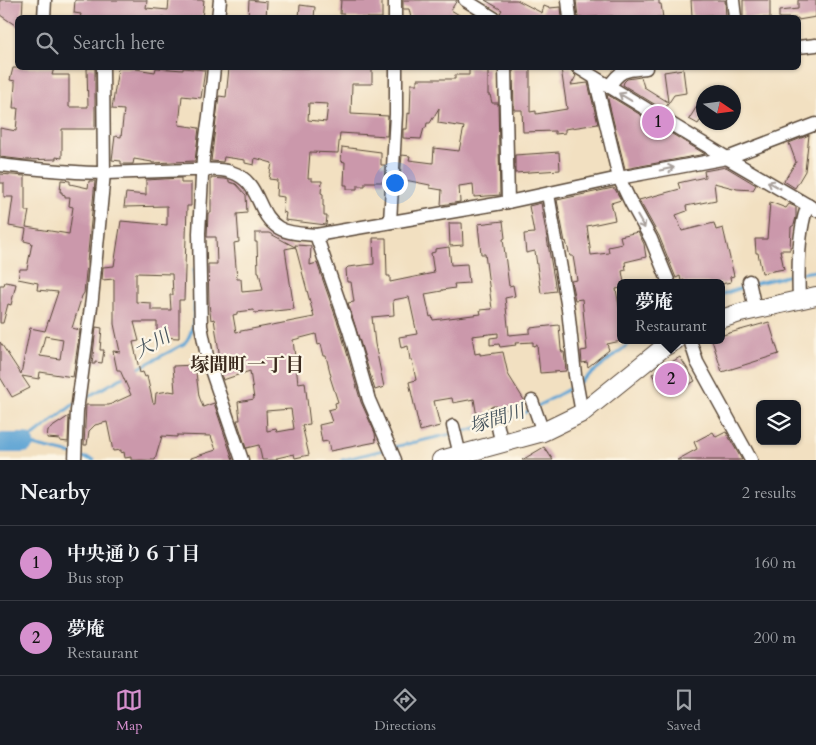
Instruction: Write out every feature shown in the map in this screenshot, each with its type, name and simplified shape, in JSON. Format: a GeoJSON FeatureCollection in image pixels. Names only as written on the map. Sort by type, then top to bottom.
{"type":"FeatureCollection","features":[{"type":"Feature","properties":{"kind":"street"},"geometry":{"type":"LineString","coordinates":[[44,15],[45,0]]}},
{"type":"Feature","properties":{"kind":"street"},"geometry":{"type":"LineString","coordinates":[[218,15],[220,0]]}},
{"type":"Feature","properties":{"kind":"street"},"geometry":{"type":"LineString","coordinates":[[395,0],[395,15]]}},
{"type":"Feature","properties":{"kind":"street"},"geometry":{"type":"LineString","coordinates":[[465,0],[489,15]]}},
{"type":"Feature","properties":{"kind":"street"},"geometry":{"type":"LineString","coordinates":[[568,0],[570,15]]}},
{"type":"Feature","properties":{"kind":"street"},"geometry":{"type":"LineString","coordinates":[[733,0],[735,15]]}},
{"type":"Feature","properties":{"kind":"street"},"geometry":{"type":"LineString","coordinates":[[801,47],[816,45]]}},
{"type":"Feature","properties":{"kind":"street"},"geometry":{"type":"LineString","coordinates":[[75,454],[76,411],[92,299],[104,173],[103,70]]}},
{"type":"Feature","properties":{"kind":"street"},"geometry":{"type":"LineString","coordinates":[[214,70],[203,170],[199,233],[201,326],[208,361],[242,460]]}},
{"type":"Feature","properties":{"kind":"street"},"geometry":{"type":"LineString","coordinates":[[390,222],[396,114],[396,70]]}},
{"type":"Feature","properties":{"kind":"street"},"geometry":{"type":"LineString","coordinates":[[505,70],[508,202]]}},
{"type":"Feature","properties":{"kind":"street"},"geometry":{"type":"LineString","coordinates":[[582,70],[812,207],[803,216],[799,269],[805,293],[752,295],[725,317]]}},
{"type":"Feature","properties":{"kind":"street"},"geometry":{"type":"LineString","coordinates":[[609,87],[616,76],[626,70]]}},
{"type":"Feature","properties":{"kind":"street"},"geometry":{"type":"LineString","coordinates":[[595,78],[619,178],[651,239],[667,279]]}},
{"type":"Feature","properties":{"kind":"street"},"geometry":{"type":"LineString","coordinates":[[0,165],[56,172],[230,171],[244,178],[253,188],[266,215],[280,229],[316,235],[508,202],[619,178],[727,158],[816,124]]}},
{"type":"Feature","properties":{"kind":"street"},"geometry":{"type":"LineString","coordinates":[[548,194],[558,243],[568,309],[574,374],[582,412]]}},
{"type":"Feature","properties":{"kind":"street"},"geometry":{"type":"LineString","coordinates":[[316,235],[349,330],[369,400],[394,458]]}},
{"type":"Feature","properties":{"kind":"street"},"geometry":{"type":"LineString","coordinates":[[441,460],[458,447],[500,437],[582,412],[665,344]]}},
{"type":"Feature","properties":{"kind":"street"},"geometry":{"type":"LineString","coordinates":[[691,344],[697,362],[751,460]]}},
{"type":"Feature","properties":{"kind":"street"},"geometry":{"type":"LineString","coordinates":[[532,401],[540,424]]}},
{"type":"Feature","properties":{"kind":"street"},"geometry":{"type":"LineString","coordinates":[[495,414],[500,437]]}},
{"type":"Feature","properties":{"kind":"street"},"geometry":{"type":"LineString","coordinates":[[454,426],[458,447]]}},
{"type":"Feature","properties":{"kind":"building"},"geometry":{"type":"Polygon","coordinates":[[[0,0],[23,0],[22,15],[15,15],[15,25],[0,15],[0,0]]]}},
{"type":"Feature","properties":{"kind":"building"},"geometry":{"type":"Polygon","coordinates":[[[75,0],[147,0],[146,8],[168,10],[169,0],[204,0],[202,15],[81,15],[74,13],[75,0]]]}},
{"type":"Feature","properties":{"kind":"building"},"geometry":{"type":"Polygon","coordinates":[[[249,0],[267,2],[266,15],[248,15],[249,0]]]}},
{"type":"Feature","properties":{"kind":"building"},"geometry":{"type":"Polygon","coordinates":[[[341,0],[382,0],[382,15],[340,14],[341,0]]]}},
{"type":"Feature","properties":{"kind":"building"},"geometry":{"type":"Polygon","coordinates":[[[403,0],[457,0],[451,10],[459,15],[410,15],[409,9],[403,9],[403,0]]]}},
{"type":"Feature","properties":{"kind":"building"},"geometry":{"type":"Polygon","coordinates":[[[485,0],[517,0],[542,13],[544,6],[549,8],[561,7],[562,15],[503,15],[500,13],[502,10],[485,0]]]}},
{"type":"Feature","properties":{"kind":"building"},"geometry":{"type":"Polygon","coordinates":[[[576,0],[659,0],[663,15],[578,15],[576,0]]]}},
{"type":"Feature","properties":{"kind":"building"},"geometry":{"type":"Polygon","coordinates":[[[691,0],[725,0],[726,15],[692,15],[691,0]]]}},
{"type":"Feature","properties":{"kind":"building"},"geometry":{"type":"Polygon","coordinates":[[[743,0],[770,0],[770,15],[743,15],[743,0]]]}},
{"type":"Feature","properties":{"kind":"building"},"geometry":{"type":"Polygon","coordinates":[[[798,0],[816,0],[816,17],[801,20],[801,15],[779,15],[779,11],[798,9],[798,0]]]}},
{"type":"Feature","properties":{"kind":"building"},"geometry":{"type":"Polygon","coordinates":[[[300,5],[315,7],[314,15],[299,15],[300,5]]]}},
{"type":"Feature","properties":{"kind":"building"},"geometry":{"type":"Polygon","coordinates":[[[13,68],[15,70],[53,70],[52,75],[69,75],[69,107],[88,107],[87,70],[95,70],[95,129],[62,129],[62,158],[25,160],[0,157],[0,128],[16,131],[18,108],[13,108],[15,81],[10,80],[13,68]]]}},
{"type":"Feature","properties":{"kind":"building"},"geometry":{"type":"Polygon","coordinates":[[[118,70],[155,72],[156,70],[205,70],[201,98],[182,96],[179,125],[199,128],[195,161],[152,163],[134,159],[133,164],[121,164],[121,161],[112,160],[115,136],[121,137],[124,110],[112,109],[118,70]]]}},
{"type":"Feature","properties":{"kind":"building"},"geometry":{"type":"Polygon","coordinates":[[[229,70],[372,70],[372,84],[352,84],[351,114],[388,116],[387,136],[340,133],[338,153],[310,152],[308,178],[312,178],[312,181],[322,181],[321,193],[323,194],[324,216],[327,216],[326,225],[285,220],[286,213],[283,212],[284,197],[276,196],[277,180],[269,179],[272,163],[255,158],[254,165],[245,163],[245,160],[224,157],[223,162],[211,161],[219,96],[226,97],[229,70]],[[309,103],[308,120],[326,122],[328,104],[309,103]]]}},
{"type":"Feature","properties":{"kind":"building"},"geometry":{"type":"Polygon","coordinates":[[[469,70],[488,70],[488,95],[490,95],[492,103],[498,103],[500,195],[474,197],[473,184],[459,186],[460,202],[441,205],[442,190],[430,188],[430,185],[400,179],[402,155],[410,156],[409,160],[433,163],[434,148],[459,151],[464,127],[438,123],[439,108],[430,123],[427,123],[426,128],[424,128],[421,139],[403,138],[403,129],[407,129],[408,113],[410,114],[411,84],[417,84],[417,79],[455,79],[455,75],[469,75],[469,70]]]}},
{"type":"Feature","properties":{"kind":"building"},"geometry":{"type":"Polygon","coordinates":[[[513,70],[530,70],[530,112],[536,111],[536,114],[567,109],[561,70],[572,70],[576,76],[571,85],[588,83],[598,124],[565,129],[565,133],[555,134],[555,131],[523,132],[522,110],[514,110],[513,70]]]}},
{"type":"Feature","properties":{"kind":"building"},"geometry":{"type":"Polygon","coordinates":[[[683,70],[686,93],[674,95],[664,110],[623,85],[627,79],[641,77],[644,87],[668,102],[664,72],[683,70]]]}},
{"type":"Feature","properties":{"kind":"building"},"geometry":{"type":"Polygon","coordinates":[[[608,95],[705,154],[625,169],[608,95]]]}},
{"type":"Feature","properties":{"kind":"building"},"geometry":{"type":"Polygon","coordinates":[[[696,108],[696,123],[689,119],[696,108]]]}},
{"type":"Feature","properties":{"kind":"building"},"geometry":{"type":"Polygon","coordinates":[[[809,135],[805,171],[795,188],[784,181],[796,162],[789,143],[809,135]]]}},
{"type":"Feature","properties":{"kind":"building"},"geometry":{"type":"Polygon","coordinates":[[[342,147],[381,152],[381,165],[385,165],[384,182],[365,182],[365,186],[357,186],[357,189],[347,189],[347,185],[344,185],[345,162],[341,161],[342,147]]]}},
{"type":"Feature","properties":{"kind":"building"},"geometry":{"type":"Polygon","coordinates":[[[559,152],[560,170],[515,173],[515,155],[559,152]]]}},
{"type":"Feature","properties":{"kind":"building"},"geometry":{"type":"Polygon","coordinates":[[[726,167],[756,185],[753,190],[737,189],[714,183],[716,200],[686,206],[687,211],[676,215],[682,231],[714,223],[716,230],[723,228],[734,276],[730,277],[731,282],[725,283],[725,279],[681,279],[680,276],[676,278],[659,236],[639,200],[680,189],[678,183],[705,177],[704,171],[726,167]]]}},
{"type":"Feature","properties":{"kind":"building"},"geometry":{"type":"Polygon","coordinates":[[[0,174],[25,176],[25,211],[29,211],[26,227],[69,234],[73,207],[69,206],[70,197],[65,197],[60,192],[61,180],[70,181],[70,184],[88,188],[89,181],[95,181],[84,293],[72,328],[80,330],[73,377],[40,372],[39,379],[22,376],[30,388],[12,397],[0,377],[0,342],[21,374],[30,328],[45,331],[58,292],[37,290],[38,283],[18,279],[20,269],[27,269],[32,243],[24,241],[26,229],[9,226],[13,197],[4,197],[4,183],[0,183],[0,174]],[[45,336],[40,356],[60,359],[63,339],[45,336]]]}},
{"type":"Feature","properties":{"kind":"building"},"geometry":{"type":"Polygon","coordinates":[[[181,178],[181,183],[191,183],[191,206],[187,206],[184,300],[179,300],[179,338],[157,337],[157,322],[134,322],[139,341],[133,342],[140,373],[143,372],[145,377],[147,376],[153,403],[155,403],[156,393],[175,392],[173,366],[195,365],[199,396],[203,407],[214,403],[233,460],[191,460],[191,458],[216,450],[211,436],[177,435],[177,437],[162,436],[155,460],[131,460],[131,457],[125,458],[124,452],[121,453],[121,450],[113,451],[107,422],[95,425],[89,431],[87,445],[84,445],[86,405],[109,405],[131,395],[120,370],[117,370],[113,351],[120,352],[114,324],[114,279],[102,280],[103,267],[114,266],[121,221],[167,225],[167,206],[124,207],[126,193],[146,195],[146,180],[181,178]],[[136,273],[136,302],[151,303],[151,310],[171,310],[170,295],[173,295],[172,274],[136,273]]]}},
{"type":"Feature","properties":{"kind":"building"},"geometry":{"type":"Polygon","coordinates":[[[211,178],[229,180],[229,182],[236,184],[246,195],[247,213],[237,214],[239,242],[234,243],[237,279],[241,279],[242,292],[263,290],[258,272],[255,233],[269,233],[295,247],[285,249],[294,309],[255,313],[254,310],[237,312],[237,314],[233,315],[236,332],[314,317],[295,245],[311,246],[310,265],[317,263],[341,332],[361,402],[375,433],[376,442],[330,451],[328,441],[322,442],[319,425],[332,422],[328,410],[336,408],[335,403],[338,402],[326,356],[324,356],[321,344],[318,345],[316,334],[293,340],[298,383],[305,382],[310,424],[302,425],[309,455],[295,458],[294,454],[277,458],[277,460],[262,460],[259,445],[246,448],[237,420],[240,420],[238,402],[254,399],[250,371],[223,380],[218,365],[221,365],[214,319],[211,320],[208,264],[217,264],[216,237],[207,237],[208,213],[211,213],[211,178]],[[291,409],[266,411],[267,431],[276,429],[277,432],[294,429],[291,409]]]}},
{"type":"Feature","properties":{"kind":"building"},"geometry":{"type":"Polygon","coordinates":[[[615,189],[621,200],[611,203],[615,220],[587,226],[591,255],[609,253],[608,247],[622,244],[620,236],[638,232],[644,244],[646,257],[625,262],[626,270],[622,271],[623,279],[617,279],[617,342],[607,344],[609,350],[588,367],[587,362],[582,363],[581,351],[587,350],[582,299],[575,300],[571,281],[577,280],[573,256],[570,256],[565,242],[557,200],[615,189]]]}},
{"type":"Feature","properties":{"kind":"building"},"geometry":{"type":"Polygon","coordinates":[[[770,202],[786,208],[789,204],[796,207],[796,217],[794,225],[791,227],[790,250],[780,250],[784,269],[762,273],[758,253],[756,253],[755,239],[767,239],[770,202]]]}},
{"type":"Feature","properties":{"kind":"building"},"geometry":{"type":"Polygon","coordinates":[[[541,203],[556,291],[541,293],[535,251],[526,253],[524,234],[534,233],[529,206],[541,203]]]}},
{"type":"Feature","properties":{"kind":"building"},"geometry":{"type":"Polygon","coordinates":[[[503,221],[505,238],[503,239],[509,286],[513,285],[515,296],[505,298],[509,335],[530,333],[530,328],[559,325],[561,349],[564,352],[566,371],[540,373],[537,345],[533,346],[533,342],[515,343],[516,345],[500,347],[499,344],[490,345],[490,338],[498,337],[498,333],[472,336],[475,354],[503,352],[508,374],[524,400],[524,404],[504,410],[503,407],[493,406],[486,410],[487,415],[477,417],[474,399],[453,403],[452,398],[434,401],[440,426],[420,431],[409,382],[416,380],[412,360],[410,360],[408,346],[401,348],[399,337],[417,334],[409,297],[393,300],[394,315],[372,317],[375,344],[384,387],[375,390],[348,303],[354,302],[351,282],[347,282],[346,269],[348,267],[374,264],[373,238],[386,238],[387,276],[390,276],[390,282],[434,273],[431,253],[435,252],[435,249],[449,247],[451,265],[467,264],[469,283],[454,284],[455,288],[425,294],[430,317],[432,316],[433,320],[481,314],[480,310],[492,309],[485,254],[481,254],[478,224],[503,221]]]}},
{"type":"Feature","properties":{"kind":"building"},"geometry":{"type":"Polygon","coordinates":[[[449,223],[462,223],[463,245],[450,246],[449,223]]]}},
{"type":"Feature","properties":{"kind":"building"},"geometry":{"type":"Polygon","coordinates":[[[5,282],[16,284],[11,305],[8,304],[3,323],[0,323],[0,285],[4,285],[5,282]]]}},
{"type":"Feature","properties":{"kind":"building"},"geometry":{"type":"Polygon","coordinates":[[[769,322],[779,354],[722,372],[713,344],[725,344],[726,334],[769,322]]]}},
{"type":"Feature","properties":{"kind":"building"},"geometry":{"type":"Polygon","coordinates":[[[96,327],[102,328],[100,350],[104,350],[102,363],[95,362],[95,364],[92,364],[96,327]]]}},
{"type":"Feature","properties":{"kind":"building"},"geometry":{"type":"Polygon","coordinates":[[[680,357],[695,381],[672,394],[669,390],[664,393],[652,374],[680,357]]]}},
{"type":"Feature","properties":{"kind":"building"},"geometry":{"type":"Polygon","coordinates":[[[69,416],[68,442],[47,438],[48,430],[69,416]]]}},
{"type":"Feature","properties":{"kind":"building"},"geometry":{"type":"Polygon","coordinates":[[[713,432],[716,437],[726,432],[742,460],[677,460],[697,449],[694,442],[713,432]]]}},
{"type":"Feature","properties":{"kind":"building"},"geometry":{"type":"Polygon","coordinates":[[[544,447],[553,460],[522,460],[544,447]]]}},
{"type":"Feature","properties":{"kind":"waterway","name":"大川"},"geometry":{"type":"LineString","coordinates":[[137,369],[184,344],[189,337],[194,308],[194,269]]}},
{"type":"Feature","properties":{"kind":"waterway","name":"塚間川"},"geometry":{"type":"LineString","coordinates":[[802,273],[816,271]]}},
{"type":"Feature","properties":{"kind":"waterway","name":"塚間川"},"geometry":{"type":"LineString","coordinates":[[753,284],[796,274]]}},
{"type":"Feature","properties":{"kind":"waterway","name":"塚間川"},"geometry":{"type":"LineString","coordinates":[[725,294],[747,286]]}},
{"type":"Feature","properties":{"kind":"waterway","name":"塚間川"},"geometry":{"type":"LineString","coordinates":[[579,383],[629,344]]}},
{"type":"Feature","properties":{"kind":"waterway","name":"大川"},"geometry":{"type":"LineString","coordinates":[[82,400],[125,376]]}},
{"type":"Feature","properties":{"kind":"waterway","name":"塚間川"},"geometry":{"type":"LineString","coordinates":[[538,406],[574,386]]}},
{"type":"Feature","properties":{"kind":"waterway","name":"大川"},"geometry":{"type":"LineString","coordinates":[[24,443],[74,404]]}},
{"type":"Feature","properties":{"kind":"waterway","name":"塚間川"},"geometry":{"type":"LineString","coordinates":[[501,421],[532,409]]}},
{"type":"Feature","properties":{"kind":"waterway","name":"塚間川"},"geometry":{"type":"LineString","coordinates":[[457,433],[495,423]]}},
{"type":"Feature","properties":{"kind":"waterway","name":"塚間川"},"geometry":{"type":"LineString","coordinates":[[394,447],[451,434]]}},
{"type":"Feature","properties":{"kind":"waterway","name":"塚間川"},"geometry":{"type":"LineString","coordinates":[[0,443],[24,443]]}},
{"type":"Feature","properties":{"kind":"waterway","name":"塚間川"},"geometry":{"type":"LineString","coordinates":[[24,443],[72,454]]}},
{"type":"Feature","properties":{"kind":"waterway","name":"塚間川"},"geometry":{"type":"LineString","coordinates":[[342,460],[388,449]]}},
{"type":"Feature","properties":{"kind":"waterway","name":"塚間川"},"geometry":{"type":"LineString","coordinates":[[78,456],[94,460]]}},
{"type":"Feature","properties":{"kind":"place","name":"中央通り６丁目"},"geometry":{"type":"Point","coordinates":[658,122]}},
{"type":"Feature","properties":{"kind":"place","name":"夢庵"},"geometry":{"type":"Point","coordinates":[671,379]}},
{"type":"Feature","properties":{"kind":"district","name":"塚間町一丁目"},"geometry":{"type":"Point","coordinates":[247,365]}}]}
